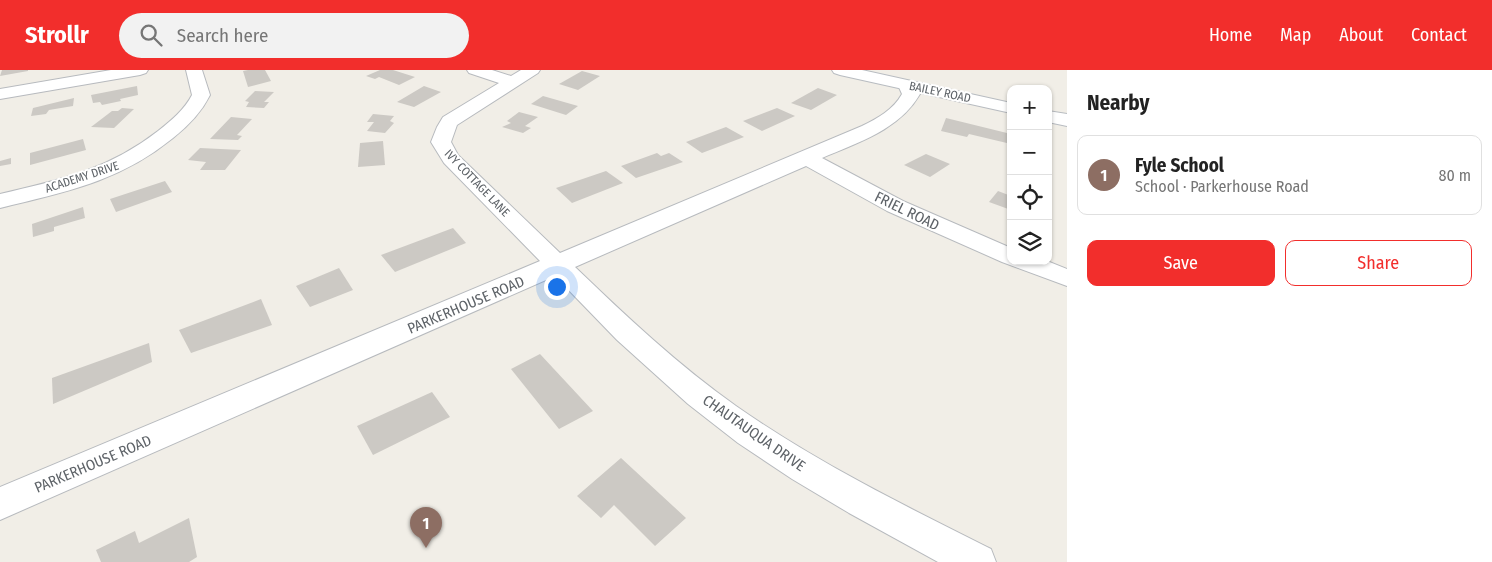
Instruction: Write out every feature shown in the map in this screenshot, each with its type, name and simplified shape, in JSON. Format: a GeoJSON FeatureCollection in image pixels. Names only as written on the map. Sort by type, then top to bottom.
{"type":"FeatureCollection","features":[{"type":"Feature","properties":{"kind":"street"},"geometry":{"type":"LineString","coordinates":[[0,94],[140,70]]}},
{"type":"Feature","properties":{"kind":"street","name":"ACADEMY DRIVE"},"geometry":{"type":"LineString","coordinates":[[0,201],[92,175],[115,167],[136,156],[178,124],[196,106],[201,95],[194,70]]}},
{"type":"Feature","properties":{"kind":"street"},"geometry":{"type":"LineString","coordinates":[[475,70],[512,82]]}},
{"type":"Feature","properties":{"kind":"street","name":"IVY COTTAGE LANE"},"geometry":{"type":"LineString","coordinates":[[532,70],[450,121],[441,142],[445,151],[452,159],[558,265]]}},
{"type":"Feature","properties":{"kind":"street","name":"BAILEY ROAD"},"geometry":{"type":"LineString","coordinates":[[840,70],[1007,107]]}},
{"type":"Feature","properties":{"kind":"street","name":"PARKERHOUSE ROAD"},"geometry":{"type":"LineString","coordinates":[[0,504],[861,134],[897,114],[906,105],[911,94],[906,85]]}},
{"type":"Feature","properties":{"kind":"street"},"geometry":{"type":"LineString","coordinates":[[1052,117],[1067,120]]}},
{"type":"Feature","properties":{"kind":"street","name":"FRIEL ROAD"},"geometry":{"type":"LineString","coordinates":[[807,158],[895,206],[1007,255]]}},
{"type":"Feature","properties":{"kind":"street","name":"CHAUTAUQUA DRIVE"},"geometry":{"type":"LineString","coordinates":[[558,265],[669,371],[750,433],[853,497],[977,562]]}},
{"type":"Feature","properties":{"kind":"street"},"geometry":{"type":"LineString","coordinates":[[1033,265],[1067,278]]}},
{"type":"Feature","properties":{"kind":"building"},"geometry":{"type":"Polygon","coordinates":[[[2,70],[28,70],[28,71],[0,76],[2,70]]]}},
{"type":"Feature","properties":{"kind":"building"},"geometry":{"type":"Polygon","coordinates":[[[265,70],[271,81],[248,87],[243,71],[265,70]]]}},
{"type":"Feature","properties":{"kind":"building"},"geometry":{"type":"Polygon","coordinates":[[[380,70],[393,70],[415,77],[399,85],[379,77],[375,79],[366,76],[380,70]]]}},
{"type":"Feature","properties":{"kind":"building"},"geometry":{"type":"Polygon","coordinates":[[[582,71],[600,76],[578,90],[559,84],[582,71]]]}},
{"type":"Feature","properties":{"kind":"building"},"geometry":{"type":"Polygon","coordinates":[[[137,86],[138,95],[102,105],[100,102],[93,103],[91,95],[137,86]]]}},
{"type":"Feature","properties":{"kind":"building"},"geometry":{"type":"Polygon","coordinates":[[[424,86],[441,92],[414,107],[397,102],[424,86]]]}},
{"type":"Feature","properties":{"kind":"building"},"geometry":{"type":"Polygon","coordinates":[[[818,88],[837,95],[811,110],[791,103],[818,88]]]}},
{"type":"Feature","properties":{"kind":"building"},"geometry":{"type":"Polygon","coordinates":[[[255,91],[274,92],[264,102],[269,102],[264,108],[246,107],[249,102],[245,101],[255,91]]]}},
{"type":"Feature","properties":{"kind":"building"},"geometry":{"type":"Polygon","coordinates":[[[543,96],[578,106],[566,115],[531,104],[543,96]]]}},
{"type":"Feature","properties":{"kind":"building"},"geometry":{"type":"Polygon","coordinates":[[[74,98],[73,106],[49,110],[46,114],[31,116],[33,108],[74,98]]]}},
{"type":"Feature","properties":{"kind":"building"},"geometry":{"type":"Polygon","coordinates":[[[122,108],[134,109],[114,128],[91,127],[112,111],[118,111],[122,108]]]}},
{"type":"Feature","properties":{"kind":"building"},"geometry":{"type":"Polygon","coordinates":[[[777,108],[795,116],[762,131],[743,121],[777,108]]]}},
{"type":"Feature","properties":{"kind":"building"},"geometry":{"type":"Polygon","coordinates":[[[519,112],[538,117],[525,126],[531,128],[523,133],[502,127],[511,123],[507,121],[519,112]]]}},
{"type":"Feature","properties":{"kind":"building"},"geometry":{"type":"Polygon","coordinates":[[[373,114],[394,116],[390,121],[394,123],[385,133],[367,131],[374,122],[367,122],[373,114]]]}},
{"type":"Feature","properties":{"kind":"building"},"geometry":{"type":"Polygon","coordinates":[[[231,117],[252,119],[237,135],[242,136],[238,140],[210,139],[231,117]]]}},
{"type":"Feature","properties":{"kind":"building"},"geometry":{"type":"Polygon","coordinates":[[[946,118],[1007,133],[1007,143],[969,134],[967,137],[941,131],[946,118]]]}},
{"type":"Feature","properties":{"kind":"building"},"geometry":{"type":"Polygon","coordinates":[[[726,127],[744,137],[702,153],[686,142],[726,127]]]}},
{"type":"Feature","properties":{"kind":"building"},"geometry":{"type":"Polygon","coordinates":[[[83,139],[86,150],[30,165],[30,153],[83,139]]]}},
{"type":"Feature","properties":{"kind":"building"},"geometry":{"type":"Polygon","coordinates":[[[383,141],[385,165],[358,167],[360,143],[383,141]]]}},
{"type":"Feature","properties":{"kind":"building"},"geometry":{"type":"Polygon","coordinates":[[[200,148],[241,150],[225,170],[200,170],[206,162],[188,160],[200,148]]]}},
{"type":"Feature","properties":{"kind":"building"},"geometry":{"type":"Polygon","coordinates":[[[657,153],[661,156],[669,153],[683,162],[636,178],[621,166],[657,153]]]}},
{"type":"Feature","properties":{"kind":"building"},"geometry":{"type":"Polygon","coordinates":[[[926,154],[950,164],[930,177],[904,165],[926,154]]]}},
{"type":"Feature","properties":{"kind":"building"},"geometry":{"type":"Polygon","coordinates":[[[11,158],[11,164],[0,166],[0,161],[11,158]]]}},
{"type":"Feature","properties":{"kind":"building"},"geometry":{"type":"Polygon","coordinates":[[[606,171],[623,183],[572,203],[556,188],[606,171]]]}},
{"type":"Feature","properties":{"kind":"building"},"geometry":{"type":"Polygon","coordinates":[[[165,181],[172,192],[116,212],[110,199],[165,181]]]}},
{"type":"Feature","properties":{"kind":"building"},"geometry":{"type":"Polygon","coordinates":[[[998,191],[1007,194],[1007,209],[989,202],[998,191]]]}},
{"type":"Feature","properties":{"kind":"building"},"geometry":{"type":"Polygon","coordinates":[[[83,207],[85,218],[54,227],[54,231],[33,237],[32,224],[83,207]]]}},
{"type":"Feature","properties":{"kind":"building"},"geometry":{"type":"Polygon","coordinates":[[[453,228],[466,243],[395,272],[381,255],[453,228]]]}},
{"type":"Feature","properties":{"kind":"building"},"geometry":{"type":"Polygon","coordinates":[[[339,268],[353,290],[310,307],[296,286],[339,268]]]}},
{"type":"Feature","properties":{"kind":"building"},"geometry":{"type":"Polygon","coordinates":[[[261,299],[272,325],[191,353],[179,330],[261,299]]]}},
{"type":"Feature","properties":{"kind":"building"},"geometry":{"type":"Polygon","coordinates":[[[149,343],[152,362],[53,404],[52,378],[149,343]]]}},
{"type":"Feature","properties":{"kind":"building"},"geometry":{"type":"Polygon","coordinates":[[[540,354],[593,411],[559,429],[511,369],[540,354]]]}},
{"type":"Feature","properties":{"kind":"building"},"geometry":{"type":"Polygon","coordinates":[[[432,392],[450,417],[373,455],[357,426],[432,392]]]}},
{"type":"Feature","properties":{"kind":"building"},"geometry":{"type":"Polygon","coordinates":[[[621,458],[686,518],[655,546],[614,505],[601,518],[577,496],[621,458]]]}},
{"type":"Feature","properties":{"kind":"building"},"geometry":{"type":"Polygon","coordinates":[[[189,518],[197,557],[189,562],[101,562],[96,550],[135,531],[139,543],[189,518]]]}},
{"type":"Feature","properties":{"kind":"place","name":"Fyle School"},"geometry":{"type":"Point","coordinates":[426,548]}}]}
